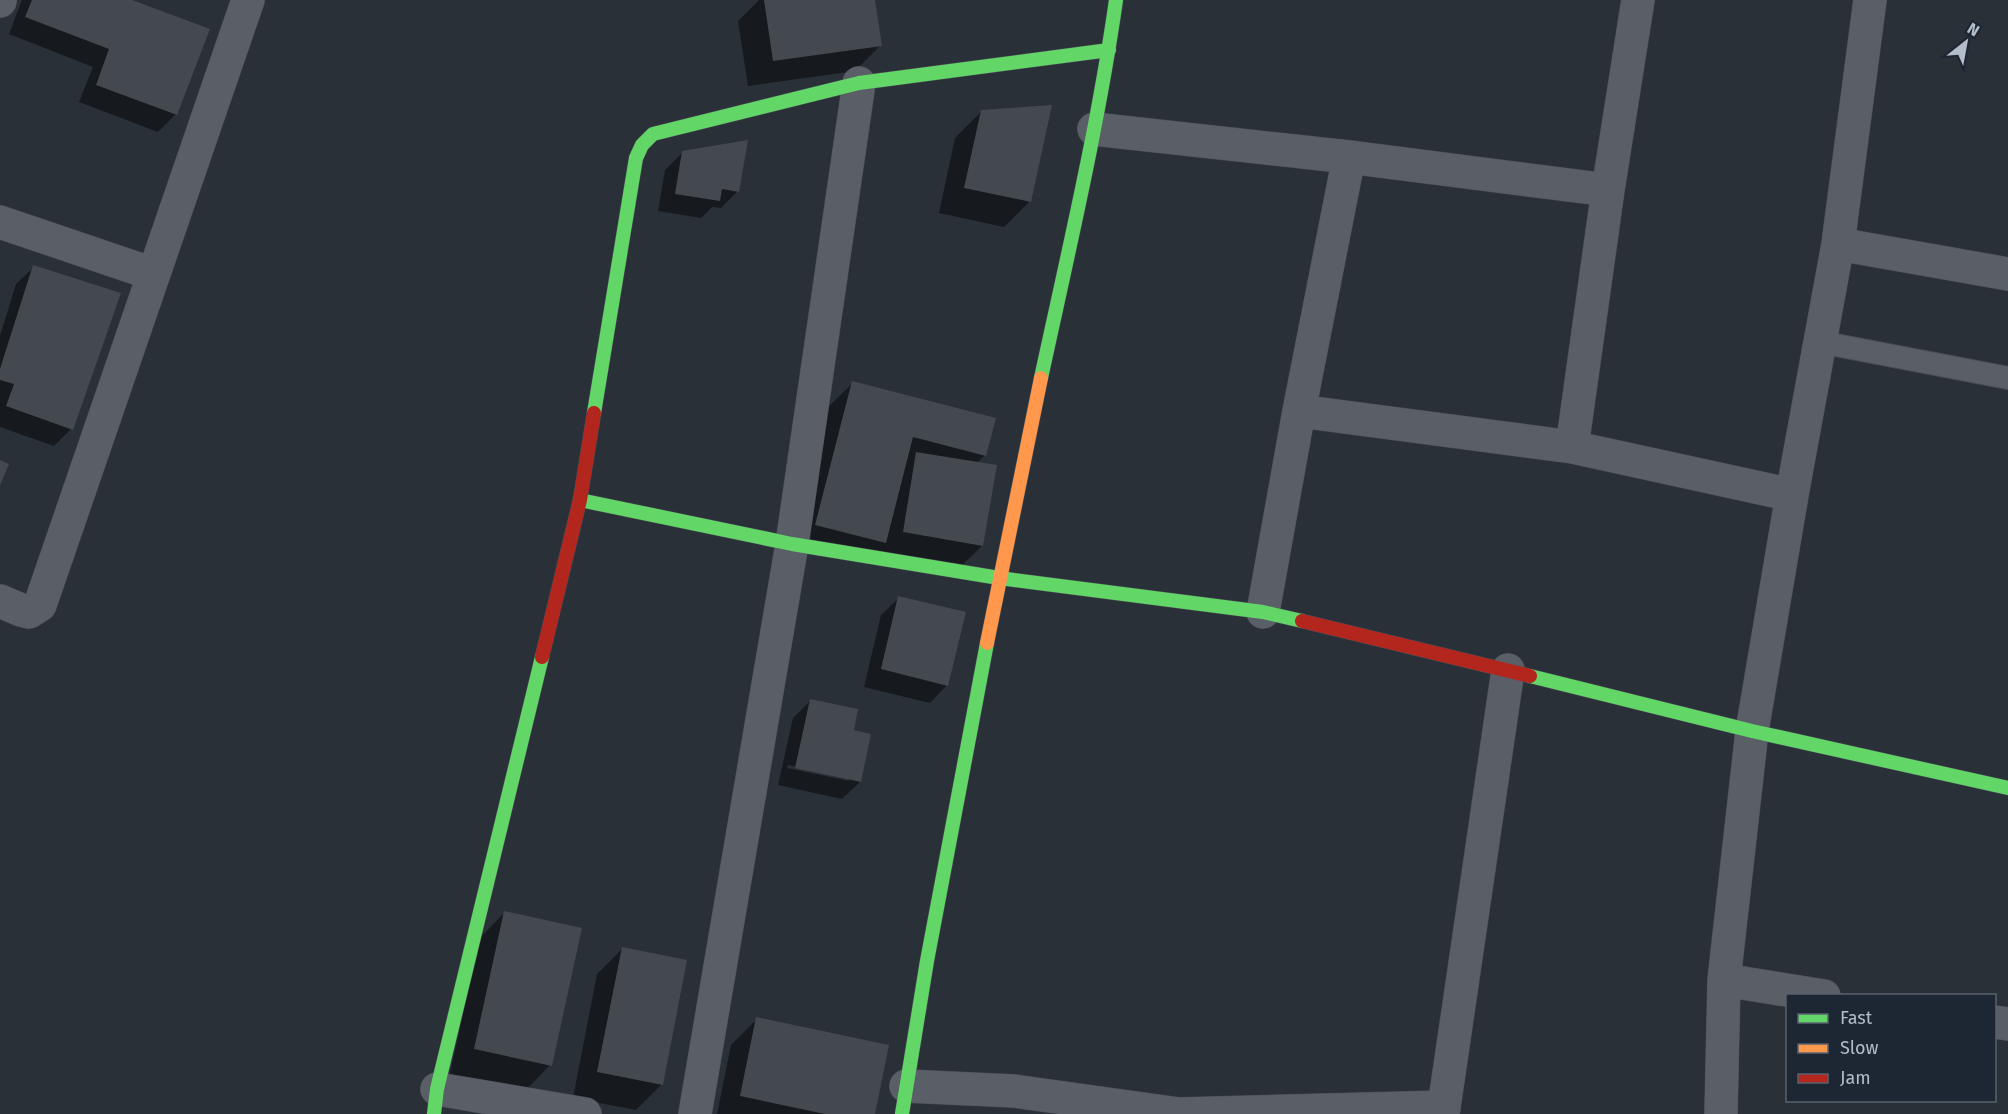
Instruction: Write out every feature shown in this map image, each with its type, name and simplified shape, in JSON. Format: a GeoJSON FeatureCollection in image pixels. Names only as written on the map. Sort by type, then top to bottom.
{"type":"FeatureCollection","features":[{"type":"Feature","properties":{"kind":"street"},"geometry":{"type":"LineString","coordinates":[[0,601],[29,612],[40,605],[248,0]]}},
{"type":"Feature","properties":{"kind":"street"},"geometry":{"type":"LineString","coordinates":[[1116,0],[1094,129],[999,578],[904,1100],[1014,1090],[1179,1113],[1444,1110],[1508,670]]}},
{"type":"Feature","properties":{"kind":"street"},"geometry":{"type":"LineString","coordinates":[[1572,447],[1608,190],[1638,0]]}},
{"type":"Feature","properties":{"kind":"street"},"geometry":{"type":"LineString","coordinates":[[1721,1114],[1724,980],[1752,731],[1838,244],[1870,0]]}},
{"type":"Feature","properties":{"kind":"street"},"geometry":{"type":"LineString","coordinates":[[585,1114],[436,1102],[580,500],[636,158],[642,145],[653,134],[859,83],[1109,50]]}},
{"type":"Feature","properties":{"kind":"street"},"geometry":{"type":"LineString","coordinates":[[695,1114],[792,544],[859,83]]}},
{"type":"Feature","properties":{"kind":"street"},"geometry":{"type":"LineString","coordinates":[[1094,129],[1349,157],[1608,190]]}},
{"type":"Feature","properties":{"kind":"street"},"geometry":{"type":"LineString","coordinates":[[1263,612],[1299,411],[1349,157]]}},
{"type":"Feature","properties":{"kind":"street"},"geometry":{"type":"LineString","coordinates":[[0,222],[153,274]]}},
{"type":"Feature","properties":{"kind":"street"},"geometry":{"type":"LineString","coordinates":[[1838,244],[2008,274]]}},
{"type":"Feature","properties":{"kind":"street"},"geometry":{"type":"LineString","coordinates":[[1299,411],[1572,447],[1792,495]]}},
{"type":"Feature","properties":{"kind":"street"},"geometry":{"type":"LineString","coordinates":[[580,500],[792,544],[999,578],[1263,612],[1752,731],[2008,788]]}},
{"type":"Feature","properties":{"kind":"street"},"geometry":{"type":"LineString","coordinates":[[1724,980],[1812,994]]}},
{"type":"Feature","properties":{"kind":"lane"},"geometry":{"type":"LineString","coordinates":[[1820,342],[2008,378]]}},
{"type":"Feature","properties":{"kind":"building"},"geometry":{"type":"Polygon","coordinates":[[[32,0],[132,0],[210,29],[177,115],[96,85],[109,49],[25,17],[32,0]]]}},
{"type":"Feature","properties":{"kind":"building"},"geometry":{"type":"Polygon","coordinates":[[[764,0],[875,0],[882,46],[773,61],[764,0]]]}},
{"type":"Feature","properties":{"kind":"building"},"geometry":{"type":"Polygon","coordinates":[[[1052,105],[1031,202],[964,188],[981,110],[1052,105]]]}},
{"type":"Feature","properties":{"kind":"building"},"geometry":{"type":"Polygon","coordinates":[[[748,140],[739,192],[722,189],[720,201],[675,194],[682,151],[748,140]]]}},
{"type":"Feature","properties":{"kind":"building"},"geometry":{"type":"Polygon","coordinates":[[[33,265],[121,293],[73,430],[6,406],[14,384],[0,380],[0,369],[33,265]]]}},
{"type":"Feature","properties":{"kind":"building"},"geometry":{"type":"Polygon","coordinates":[[[852,381],[996,418],[986,456],[913,437],[886,543],[815,525],[852,381]]]}},
{"type":"Feature","properties":{"kind":"building"},"geometry":{"type":"Polygon","coordinates":[[[916,452],[997,465],[983,546],[903,532],[916,452]]]}},
{"type":"Feature","properties":{"kind":"building"},"geometry":{"type":"Polygon","coordinates":[[[0,460],[9,464],[0,485],[0,460]]]}},
{"type":"Feature","properties":{"kind":"building"},"geometry":{"type":"Polygon","coordinates":[[[898,596],[966,612],[948,686],[881,669],[898,596]]]}},
{"type":"Feature","properties":{"kind":"building"},"geometry":{"type":"Polygon","coordinates":[[[810,699],[858,709],[854,730],[871,734],[861,782],[795,768],[810,699]]]}},
{"type":"Feature","properties":{"kind":"building"},"geometry":{"type":"Polygon","coordinates":[[[504,911],[582,928],[552,1066],[474,1049],[504,911]]]}},
{"type":"Feature","properties":{"kind":"building"},"geometry":{"type":"Polygon","coordinates":[[[622,947],[687,960],[663,1085],[597,1072],[622,947]]]}},
{"type":"Feature","properties":{"kind":"building"},"geometry":{"type":"Polygon","coordinates":[[[756,1017],[889,1045],[875,1114],[825,1114],[740,1096],[756,1017]]]}},
{"type":"Feature","properties":{"kind":"traffic: fast"},"geometry":{"type":"LineString","coordinates":[[1041,378],[1091,142],[1116,0]]}},
{"type":"Feature","properties":{"kind":"traffic: fast"},"geometry":{"type":"LineString","coordinates":[[594,413],[636,158],[642,145],[653,134],[859,83],[1109,50]]}},
{"type":"Feature","properties":{"kind":"traffic: fast"},"geometry":{"type":"LineString","coordinates":[[580,500],[792,544],[999,578],[1263,612],[1302,621]]}},
{"type":"Feature","properties":{"kind":"traffic: fast"},"geometry":{"type":"LineString","coordinates":[[902,1114],[927,961],[987,643]]}},
{"type":"Feature","properties":{"kind":"traffic: fast"},"geometry":{"type":"LineString","coordinates":[[434,1114],[437,1089],[542,657]]}},
{"type":"Feature","properties":{"kind":"traffic: fast"},"geometry":{"type":"LineString","coordinates":[[1530,676],[1752,731],[2008,788]]}},
{"type":"Feature","properties":{"kind":"traffic: slow"},"geometry":{"type":"LineString","coordinates":[[987,643],[1041,378]]}},
{"type":"Feature","properties":{"kind":"traffic: jam"},"geometry":{"type":"LineString","coordinates":[[542,657],[580,500],[594,413]]}},
{"type":"Feature","properties":{"kind":"traffic: jam"},"geometry":{"type":"LineString","coordinates":[[1302,621],[1530,676]]}}]}
